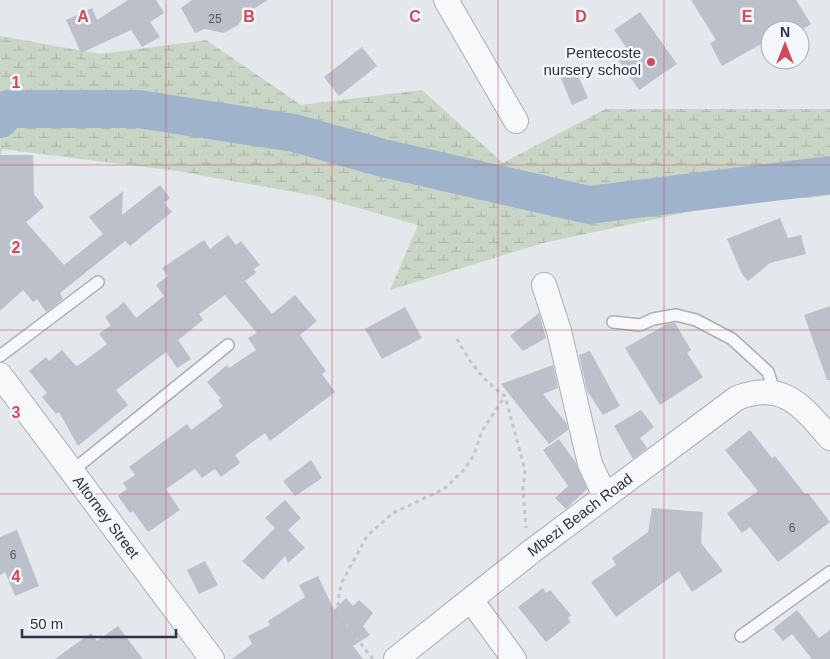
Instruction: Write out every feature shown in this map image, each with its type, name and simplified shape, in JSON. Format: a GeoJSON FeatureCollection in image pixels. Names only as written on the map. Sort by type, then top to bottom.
{"type":"FeatureCollection","features":[{"type":"Feature","properties":{"kind":"street"},"geometry":{"type":"LineString","coordinates":[[446,0],[516,120]]}},
{"type":"Feature","properties":{"kind":"street"},"geometry":{"type":"LineString","coordinates":[[544,285],[559,331],[590,464],[605,496]]}},
{"type":"Feature","properties":{"kind":"street","name":"Altorney Street"},"geometry":{"type":"LineString","coordinates":[[0,375],[212,659]]}},
{"type":"Feature","properties":{"kind":"street","name":"Mbezi Beach Road"},"geometry":{"type":"LineString","coordinates":[[396,659],[532,551],[737,398],[755,391],[774,391]]}},
{"type":"Feature","properties":{"kind":"street"},"geometry":{"type":"LineString","coordinates":[[774,391],[806,410],[830,438]]}},
{"type":"Feature","properties":{"kind":"street"},"geometry":{"type":"LineString","coordinates":[[472,600],[514,659]]}},
{"type":"Feature","properties":{"kind":"lane"},"geometry":{"type":"LineString","coordinates":[[0,356],[98,282]]}},
{"type":"Feature","properties":{"kind":"lane"},"geometry":{"type":"LineString","coordinates":[[613,322],[640,325],[653,319],[676,315],[696,320],[732,339],[768,372],[774,391]]}},
{"type":"Feature","properties":{"kind":"lane"},"geometry":{"type":"LineString","coordinates":[[72,471],[228,345]]}},
{"type":"Feature","properties":{"kind":"lane"},"geometry":{"type":"LineString","coordinates":[[741,636],[830,572]]}},
{"type":"Feature","properties":{"kind":"path"},"geometry":{"type":"LineString","coordinates":[[458,339],[467,359],[494,388],[505,396],[525,470],[524,518],[532,551]]}},
{"type":"Feature","properties":{"kind":"path"},"geometry":{"type":"LineString","coordinates":[[373,659],[349,630],[338,607],[342,582],[367,536],[373,530],[393,513],[444,489],[463,471],[474,455],[482,431],[505,396]]}},
{"type":"Feature","properties":{"kind":"green space"},"geometry":{"type":"Polygon","coordinates":[[[0,36],[100,54],[206,40],[301,105],[422,90],[503,163],[605,109],[830,109],[830,195],[809,198],[749,199],[543,243],[390,290],[418,225],[316,196],[177,171],[2,149],[0,162],[0,36]]]}},
{"type":"Feature","properties":{"kind":"building"},"geometry":{"type":"Polygon","coordinates":[[[128,0],[156,0],[164,13],[150,22],[160,37],[142,47],[131,30],[81,53],[66,20],[92,8],[97,20],[128,0]]]}},
{"type":"Feature","properties":{"kind":"building"},"geometry":{"type":"Polygon","coordinates":[[[192,0],[268,0],[245,14],[238,25],[224,33],[205,29],[195,33],[181,8],[192,0]]]}},
{"type":"Feature","properties":{"kind":"building"},"geometry":{"type":"Polygon","coordinates":[[[691,0],[796,0],[808,20],[760,20],[760,45],[722,66],[710,43],[716,40],[691,0]]]}},
{"type":"Feature","properties":{"kind":"building"},"geometry":{"type":"Polygon","coordinates":[[[640,12],[677,64],[639,90],[615,55],[626,47],[614,30],[640,12]]]}},
{"type":"Feature","properties":{"kind":"building"},"geometry":{"type":"Polygon","coordinates":[[[362,47],[377,66],[339,96],[324,77],[362,47]]]}},
{"type":"Feature","properties":{"kind":"building"},"geometry":{"type":"Polygon","coordinates":[[[575,69],[588,98],[572,105],[560,76],[575,69]]]}},
{"type":"Feature","properties":{"kind":"building"},"geometry":{"type":"Polygon","coordinates":[[[0,155],[33,155],[34,194],[44,207],[26,222],[64,265],[103,234],[89,217],[123,191],[122,215],[160,185],[170,198],[164,203],[172,212],[130,246],[125,241],[60,293],[63,299],[46,312],[37,299],[33,302],[23,290],[0,311],[0,155]]]}},
{"type":"Feature","properties":{"kind":"building"},"geometry":{"type":"Polygon","coordinates":[[[780,218],[788,238],[801,235],[806,254],[770,263],[748,281],[742,274],[727,239],[780,218]]]}},
{"type":"Feature","properties":{"kind":"building"},"geometry":{"type":"Polygon","coordinates":[[[228,235],[236,245],[241,241],[260,265],[254,269],[256,273],[245,281],[272,314],[295,295],[317,321],[300,335],[326,371],[322,374],[335,392],[270,441],[265,433],[235,455],[240,463],[221,477],[215,469],[202,478],[195,469],[166,489],[180,510],[148,532],[133,511],[130,513],[118,496],[127,489],[123,483],[135,475],[129,467],[187,424],[191,430],[223,406],[218,400],[221,399],[207,382],[227,365],[229,368],[256,350],[248,338],[257,333],[225,295],[199,314],[203,320],[178,340],[191,359],[177,368],[166,352],[116,390],[128,405],[78,446],[59,412],[56,414],[42,397],[47,393],[29,371],[46,357],[49,361],[62,350],[76,366],[79,365],[107,344],[99,334],[111,325],[105,317],[124,302],[136,318],[164,296],[156,285],[168,276],[162,268],[204,240],[210,249],[228,235]]]}},
{"type":"Feature","properties":{"kind":"building"},"geometry":{"type":"Polygon","coordinates":[[[830,306],[830,380],[827,380],[804,315],[830,306]]]}},
{"type":"Feature","properties":{"kind":"building"},"geometry":{"type":"Polygon","coordinates":[[[405,307],[422,338],[382,359],[365,329],[405,307]]]}},
{"type":"Feature","properties":{"kind":"building"},"geometry":{"type":"Polygon","coordinates":[[[539,313],[546,338],[523,351],[510,336],[539,313]]]}},
{"type":"Feature","properties":{"kind":"building"},"geometry":{"type":"Polygon","coordinates":[[[675,323],[691,350],[687,353],[703,377],[660,405],[625,348],[667,324],[675,323]]]}},
{"type":"Feature","properties":{"kind":"building"},"geometry":{"type":"Polygon","coordinates":[[[590,351],[620,406],[603,415],[587,391],[579,355],[590,351]]]}},
{"type":"Feature","properties":{"kind":"building"},"geometry":{"type":"Polygon","coordinates":[[[553,365],[558,388],[543,394],[567,424],[568,430],[549,444],[501,384],[553,365]]]}},
{"type":"Feature","properties":{"kind":"building"},"geometry":{"type":"Polygon","coordinates":[[[641,410],[654,427],[640,438],[647,448],[633,459],[614,426],[641,410]]]}},
{"type":"Feature","properties":{"kind":"building"},"geometry":{"type":"Polygon","coordinates":[[[750,430],[772,458],[775,456],[805,494],[808,493],[830,522],[778,562],[750,527],[742,533],[727,513],[758,491],[725,450],[750,430]]]}},
{"type":"Feature","properties":{"kind":"building"},"geometry":{"type":"Polygon","coordinates":[[[559,439],[576,463],[587,489],[566,509],[555,498],[568,486],[543,450],[559,439]]]}},
{"type":"Feature","properties":{"kind":"building"},"geometry":{"type":"Polygon","coordinates":[[[311,460],[322,478],[295,496],[283,481],[311,460]]]}},
{"type":"Feature","properties":{"kind":"building"},"geometry":{"type":"Polygon","coordinates":[[[285,500],[301,518],[288,530],[305,548],[288,563],[285,556],[263,580],[242,561],[275,528],[265,518],[285,500]]]}},
{"type":"Feature","properties":{"kind":"building"},"geometry":{"type":"Polygon","coordinates":[[[652,508],[703,512],[701,543],[723,571],[692,592],[679,571],[616,617],[591,582],[616,565],[612,558],[648,532],[652,508]]]}},
{"type":"Feature","properties":{"kind":"building"},"geometry":{"type":"Polygon","coordinates":[[[17,530],[39,586],[15,596],[5,572],[0,575],[0,537],[17,530]]]}},
{"type":"Feature","properties":{"kind":"building"},"geometry":{"type":"Polygon","coordinates":[[[205,561],[218,585],[199,594],[187,570],[205,561]]]}},
{"type":"Feature","properties":{"kind":"building"},"geometry":{"type":"Polygon","coordinates":[[[318,576],[334,610],[346,598],[353,606],[359,600],[373,613],[363,626],[370,635],[353,646],[363,659],[232,659],[252,644],[248,636],[270,625],[268,621],[305,597],[299,585],[318,576]]]}},
{"type":"Feature","properties":{"kind":"building"},"geometry":{"type":"Polygon","coordinates":[[[543,588],[546,593],[550,590],[571,615],[568,618],[571,622],[546,642],[518,607],[543,588]]]}},
{"type":"Feature","properties":{"kind":"building"},"geometry":{"type":"Polygon","coordinates":[[[797,610],[819,638],[830,630],[830,659],[812,659],[792,634],[783,641],[773,629],[797,610]]]}},
{"type":"Feature","properties":{"kind":"building"},"geometry":{"type":"Polygon","coordinates":[[[118,626],[143,659],[55,659],[91,633],[97,641],[118,626]]]}},
{"type":"Feature","properties":{"kind":"waterway"},"geometry":{"type":"LineString","coordinates":[[0,119],[8,109],[138,109],[294,133],[383,158],[589,205],[830,175]]}},
{"type":"Feature","properties":{"kind":"place","name":"Pentecoste nursery school"},"geometry":{"type":"Point","coordinates":[651,62]}}]}
